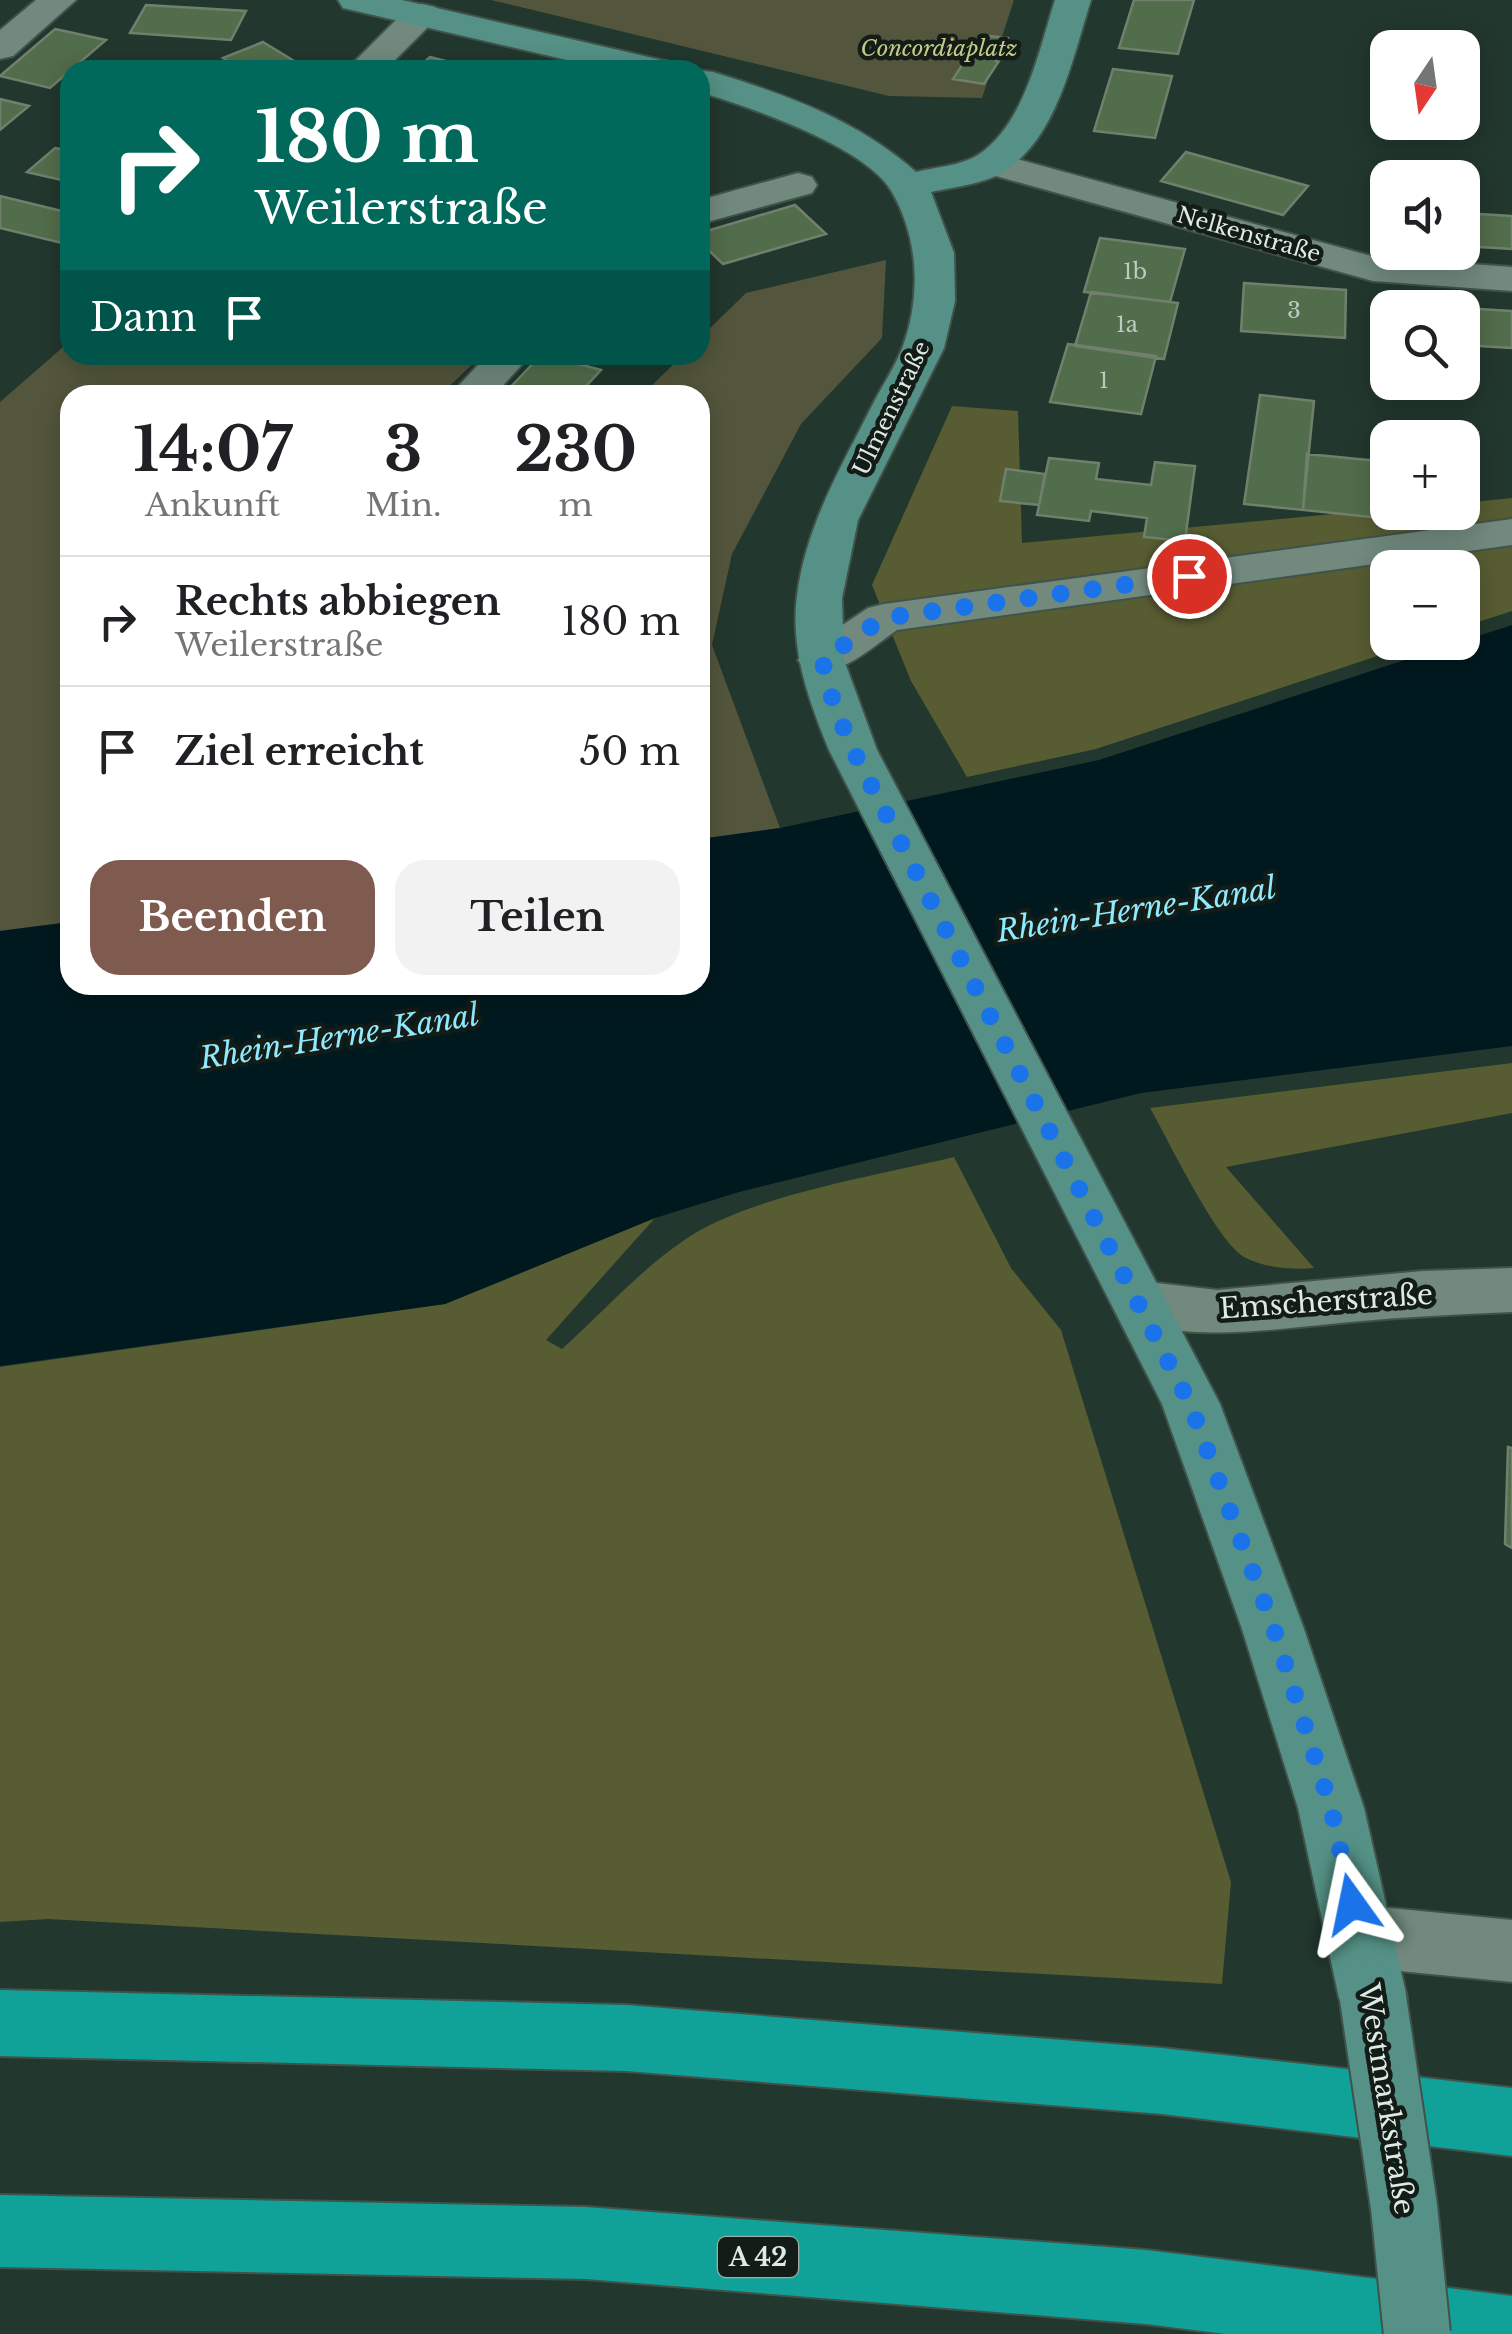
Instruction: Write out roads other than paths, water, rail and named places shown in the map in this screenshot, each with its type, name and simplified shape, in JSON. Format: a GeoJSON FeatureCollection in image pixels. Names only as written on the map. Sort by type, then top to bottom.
{"type":"FeatureCollection","features":[{"type":"Feature","properties":{"kind":"highway"},"geometry":{"type":"LineString","coordinates":[[0,2022],[626,2038],[1162,2081],[1512,2122]]}},
{"type":"Feature","properties":{"kind":"highway","name":"A 42"},"geometry":{"type":"LineString","coordinates":[[0,2231],[586,2243],[1146,2288],[1512,2333]]}},
{"type":"Feature","properties":{"kind":"street"},"geometry":{"type":"LineString","coordinates":[[0,48],[58,0]]}},
{"type":"Feature","properties":{"kind":"street"},"geometry":{"type":"LineString","coordinates":[[356,0],[614,60]]}},
{"type":"Feature","properties":{"kind":"street"},"geometry":{"type":"LineString","coordinates":[[710,83],[782,106],[848,139],[909,185],[991,162],[1022,129],[1037,105],[1073,0]]}},
{"type":"Feature","properties":{"kind":"street"},"geometry":{"type":"LineString","coordinates":[[375,60],[422,15]]}},
{"type":"Feature","properties":{"kind":"street","name":"Nelkenstraße"},"geometry":{"type":"LineString","coordinates":[[991,162],[1373,269],[1512,279]]}},
{"type":"Feature","properties":{"kind":"street"},"geometry":{"type":"LineString","coordinates":[[710,209],[798,185]]}},
{"type":"Feature","properties":{"kind":"street","name":"Ulmenstraße"},"geometry":{"type":"LineString","coordinates":[[822,660],[819,598],[836,520],[923,348],[932,318],[936,266],[909,185]]}},
{"type":"Feature","properties":{"kind":"street"},"geometry":{"type":"LineString","coordinates":[[481,385],[500,365]]}},
{"type":"Feature","properties":{"kind":"street"},"geometry":{"type":"LineString","coordinates":[[822,660],[884,618],[1512,532]]}},
{"type":"Feature","properties":{"kind":"street","name":"Westmarkstraße"},"geometry":{"type":"LineString","coordinates":[[822,660],[834,705],[873,788],[1056,1136],[1190,1404],[1274,1629],[1331,1808],[1366,1967],[1404,2206],[1417,2334]]}},
{"type":"Feature","properties":{"kind":"street","name":"Emscherstraße"},"geometry":{"type":"LineString","coordinates":[[1140,1304],[1218,1312],[1422,1292],[1512,1290]]}},
{"type":"Feature","properties":{"kind":"street"},"geometry":{"type":"LineString","coordinates":[[1366,1967],[1512,1951]]}},
{"type":"Feature","properties":{"kind":"water","name":"Rhein-Herne-Kanal"},"geometry":{"type":"Polygon","coordinates":[[[1512,625],[1512,1046],[1141,1093],[739,1192],[655,1218],[445,1304],[0,1366],[0,931],[60,923],[60,995],[710,995],[710,838],[780,828],[1099,760],[1405,660],[1480,660],[1480,635],[1512,625]]]}},
{"type":"Feature","properties":{"kind":"park label","name":"Concordiaplatz"},"geometry":{"type":"Point","coordinates":[939,48]}}]}
